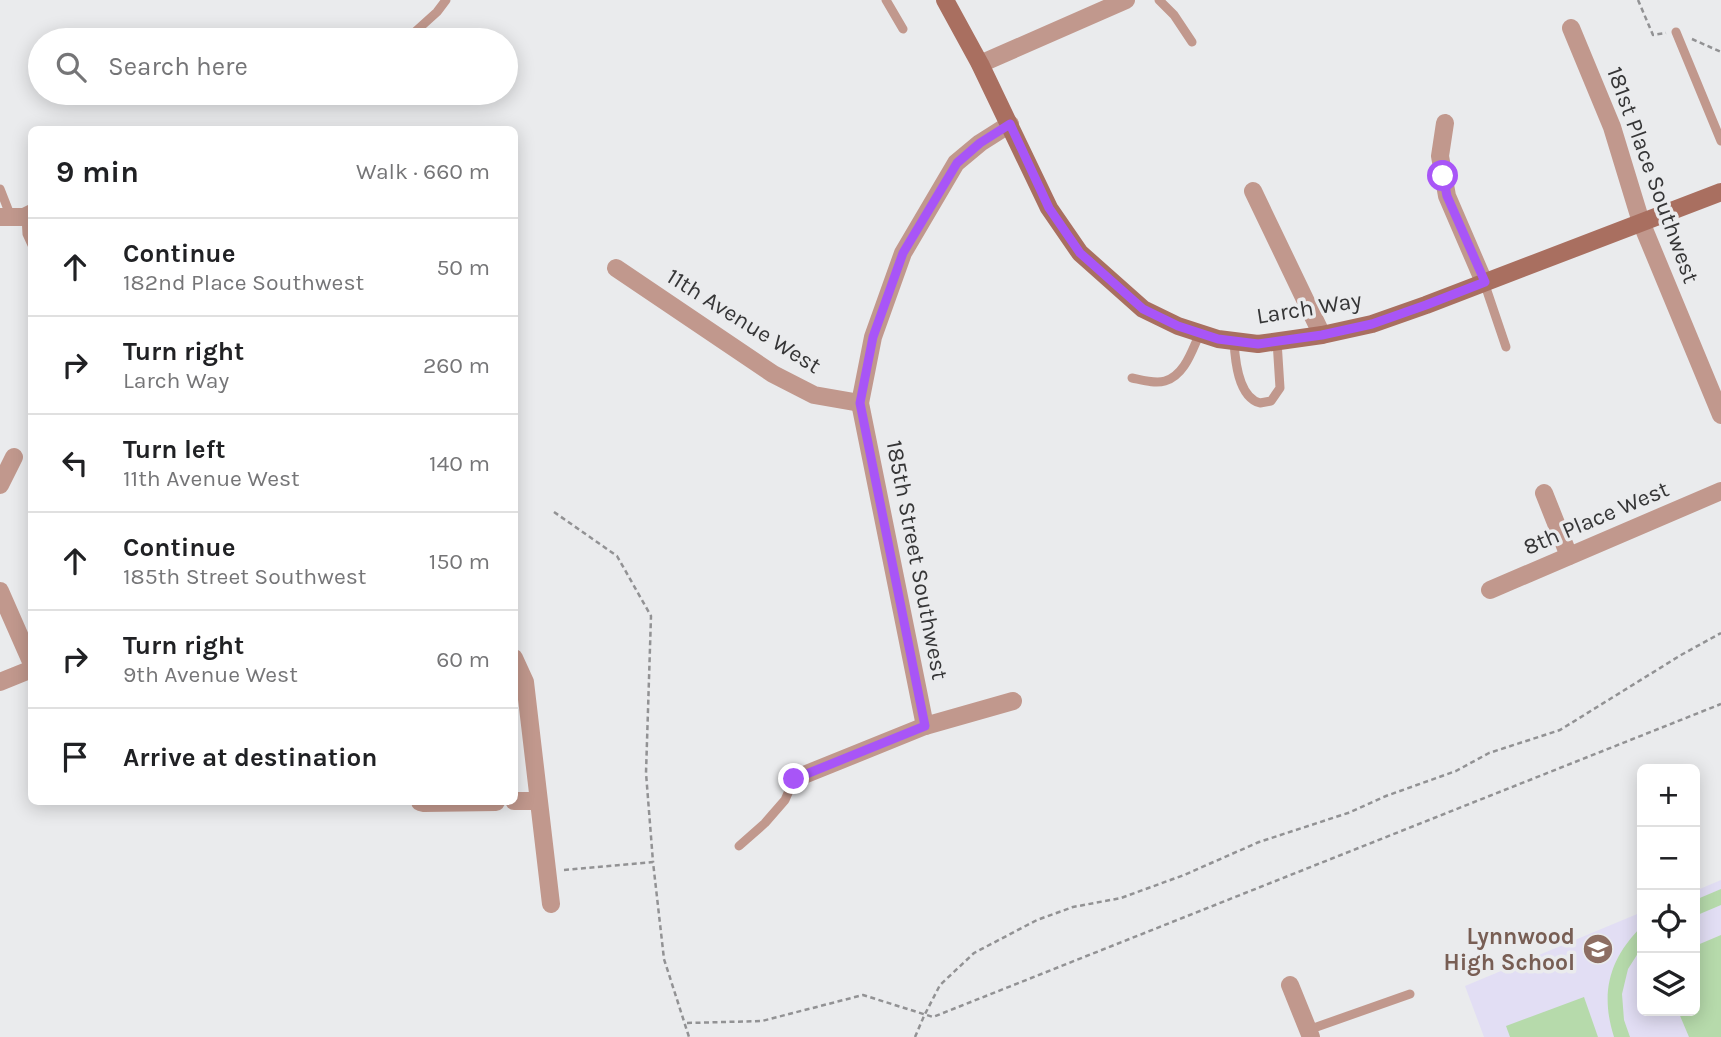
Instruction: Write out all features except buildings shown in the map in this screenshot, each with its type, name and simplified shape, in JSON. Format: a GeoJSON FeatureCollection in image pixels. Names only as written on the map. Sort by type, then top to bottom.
{"type":"FeatureCollection","features":[{"type":"Feature","properties":{"kind":"main road","name":"Larch Way"},"geometry":{"type":"LineString","coordinates":[[945,0],[980,64],[1049,208],[1080,253],[1143,309],[1178,326],[1218,339],[1258,344],[1322,335],[1372,324],[1721,192]]}},
{"type":"Feature","properties":{"kind":"street"},"geometry":{"type":"LineString","coordinates":[[980,64],[1126,0]]}},
{"type":"Feature","properties":{"kind":"street","name":"181st Place Southwest"},"geometry":{"type":"LineString","coordinates":[[1571,28],[1612,127],[1641,222],[1721,415]]}},
{"type":"Feature","properties":{"kind":"street"},"geometry":{"type":"LineString","coordinates":[[1445,123],[1440,156],[1447,196],[1485,282]]}},
{"type":"Feature","properties":{"kind":"street"},"geometry":{"type":"LineString","coordinates":[[860,403],[873,337],[903,253],[957,163],[980,143],[1010,124]]}},
{"type":"Feature","properties":{"kind":"street"},"geometry":{"type":"LineString","coordinates":[[1253,191],[1322,335]]}},
{"type":"Feature","properties":{"kind":"street","name":"11th Avenue West"},"geometry":{"type":"LineString","coordinates":[[615,268],[773,374],[814,395],[860,403]]}},
{"type":"Feature","properties":{"kind":"street","name":"185th Street Southwest"},"geometry":{"type":"LineString","coordinates":[[860,403],[925,726]]}},
{"type":"Feature","properties":{"kind":"street"},"geometry":{"type":"LineString","coordinates":[[0,485],[14,457]]}},
{"type":"Feature","properties":{"kind":"street","name":"8th Place West"},"geometry":{"type":"LineString","coordinates":[[1490,590],[1721,491]]}},
{"type":"Feature","properties":{"kind":"street"},"geometry":{"type":"LineString","coordinates":[[1544,493],[1569,556]]}},
{"type":"Feature","properties":{"kind":"street"},"geometry":{"type":"LineString","coordinates":[[0,591],[28,655]]}},
{"type":"Feature","properties":{"kind":"street"},"geometry":{"type":"LineString","coordinates":[[518,667],[524,682],[551,904]]}},
{"type":"Feature","properties":{"kind":"street"},"geometry":{"type":"LineString","coordinates":[[0,682],[28,671]]}},
{"type":"Feature","properties":{"kind":"street"},"geometry":{"type":"LineString","coordinates":[[794,779],[925,726],[1013,701]]}},
{"type":"Feature","properties":{"kind":"street"},"geometry":{"type":"LineString","coordinates":[[518,801],[538,801]]}},
{"type":"Feature","properties":{"kind":"street"},"geometry":{"type":"LineString","coordinates":[[1290,985],[1309,1033]]}},
{"type":"Feature","properties":{"kind":"lane"},"geometry":{"type":"LineString","coordinates":[[419,28],[446,0]]}},
{"type":"Feature","properties":{"kind":"lane"},"geometry":{"type":"LineString","coordinates":[[886,0],[904,29]]}},
{"type":"Feature","properties":{"kind":"lane"},"geometry":{"type":"LineString","coordinates":[[1159,0],[1174,15],[1192,41]]}},
{"type":"Feature","properties":{"kind":"lane"},"geometry":{"type":"LineString","coordinates":[[1676,32],[1721,141]]}},
{"type":"Feature","properties":{"kind":"lane"},"geometry":{"type":"LineString","coordinates":[[0,189],[28,236]]}},
{"type":"Feature","properties":{"kind":"lane"},"geometry":{"type":"LineString","coordinates":[[1485,282],[1506,347]]}},
{"type":"Feature","properties":{"kind":"lane"},"geometry":{"type":"LineString","coordinates":[[1132,379],[1152,382],[1173,377],[1181,371],[1200,333]]}},
{"type":"Feature","properties":{"kind":"lane"},"geometry":{"type":"LineString","coordinates":[[1234,341],[1238,376],[1251,398],[1260,403],[1271,401],[1280,388],[1277,341]]}},
{"type":"Feature","properties":{"kind":"lane"},"geometry":{"type":"LineString","coordinates":[[739,846],[765,823],[785,800],[794,779]]}},
{"type":"Feature","properties":{"kind":"lane"},"geometry":{"type":"LineString","coordinates":[[1309,1033],[1410,994]]}},
{"type":"Feature","properties":{"kind":"path"},"geometry":{"type":"LineString","coordinates":[[554,512],[617,556],[651,617],[646,773],[653,862],[664,959],[689,1037]]}},
{"type":"Feature","properties":{"kind":"path"},"geometry":{"type":"LineString","coordinates":[[915,1037],[940,985],[974,953],[1037,920],[1073,907],[1121,898],[1184,875],[1259,842],[1348,813],[1456,771],[1489,753],[1560,730],[1721,633]]}},
{"type":"Feature","properties":{"kind":"path"},"geometry":{"type":"LineString","coordinates":[[687,1023],[762,1021],[863,995],[933,1017],[1721,704]]}},
{"type":"Feature","properties":{"kind":"path"},"geometry":{"type":"LineString","coordinates":[[547,871],[653,862]]}},
{"type":"Feature","properties":{"kind":"shaded area","name":"Lynnwood High School"},"geometry":{"type":"Polygon","coordinates":[[[1721,880],[1721,1037],[1484,1037],[1465,986],[1637,914],[1637,1016],[1700,1016],[1700,889],[1721,880]]]}},
{"type":"Feature","properties":{"kind":"green space"},"geometry":{"type":"Polygon","coordinates":[[[1721,889],[1721,905],[1700,914],[1700,898],[1721,889]]]}},
{"type":"Feature","properties":{"kind":"green space"},"geometry":{"type":"Polygon","coordinates":[[[1637,931],[1637,955],[1628,969],[1622,994],[1624,1020],[1630,1037],[1614,1037],[1608,1006],[1610,977],[1637,931]]]}},
{"type":"Feature","properties":{"kind":"green space"},"geometry":{"type":"Polygon","coordinates":[[[1721,935],[1721,1037],[1689,1037],[1680,1016],[1700,1016],[1700,944],[1721,935]]]}},
{"type":"Feature","properties":{"kind":"green space"},"geometry":{"type":"Polygon","coordinates":[[[1584,997],[1598,1037],[1510,1037],[1506,1026],[1584,997]]]}},
{"type":"Feature","properties":{"kind":"place","name":"Lynnwood High School"},"geometry":{"type":"Point","coordinates":[1598,949]}},
{"type":"Feature","properties":{"kind":"route"},"geometry":{"type":"LineString","coordinates":[[794,779],[925,726],[860,403],[873,337],[903,253],[957,163],[980,143],[1010,124],[1049,208],[1080,253],[1102,273],[1143,309],[1178,326],[1218,339],[1258,344],[1322,335],[1372,324],[1485,282],[1447,196],[1443,176]]}}]}
